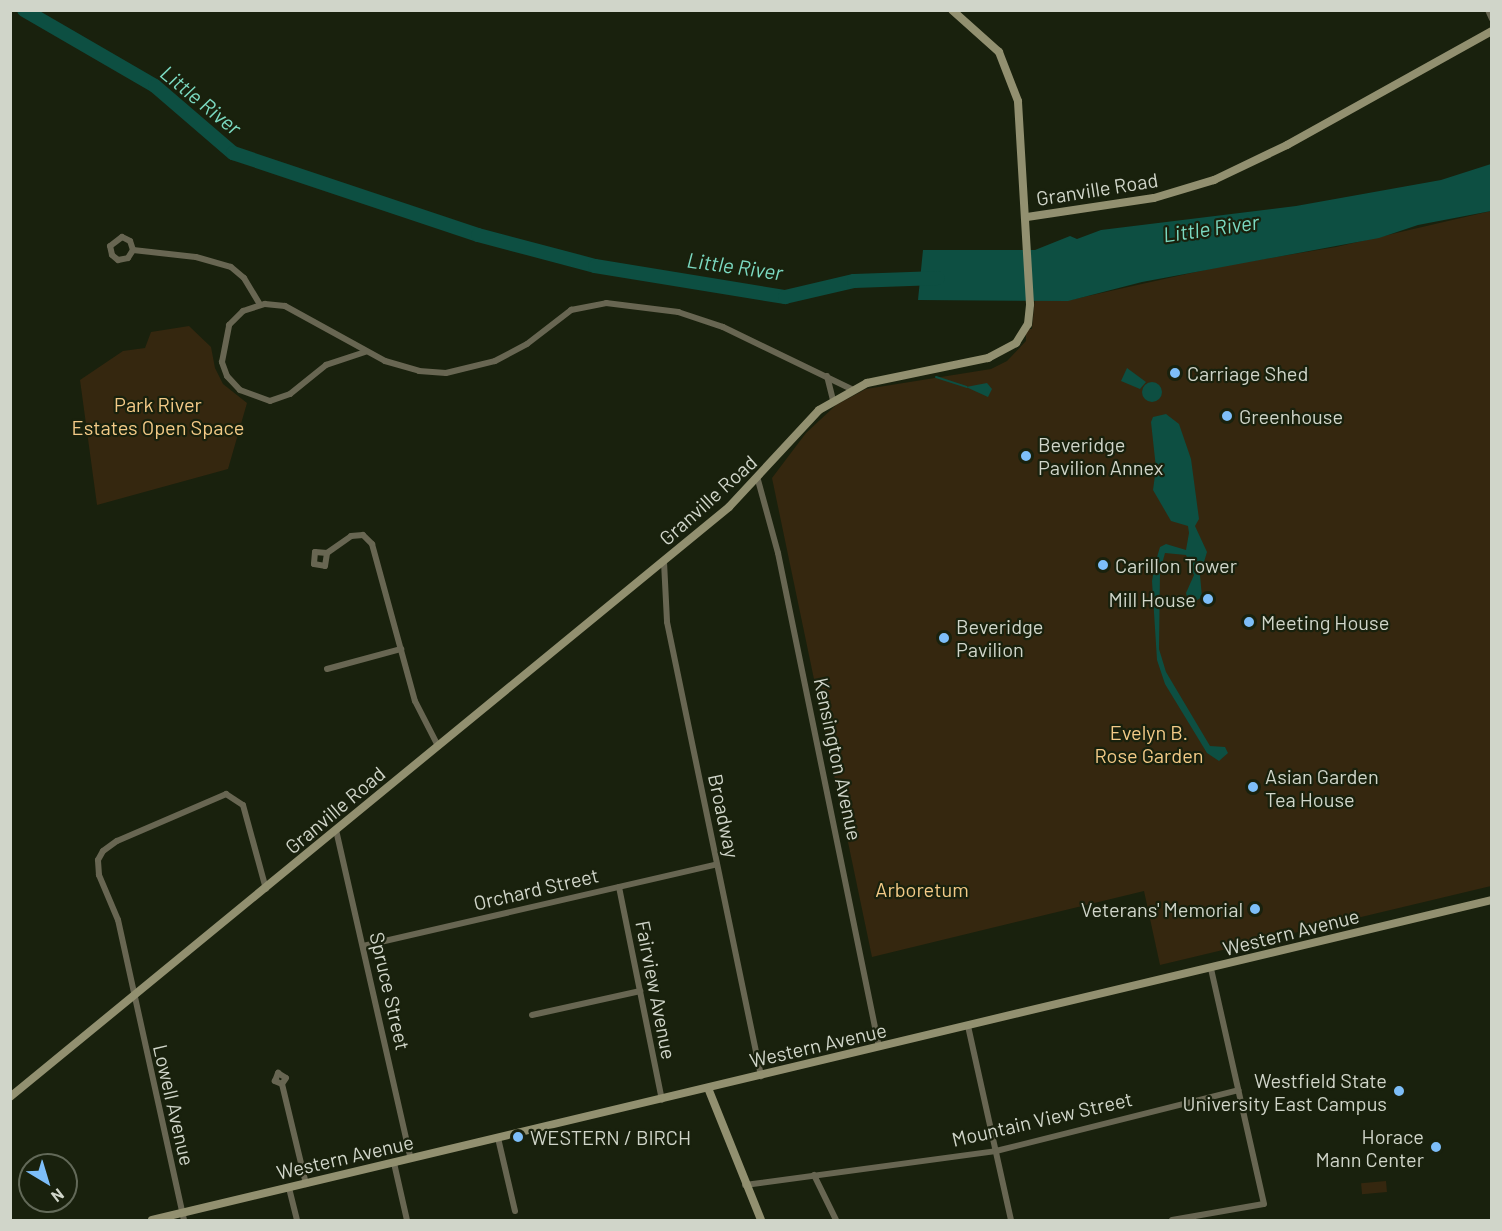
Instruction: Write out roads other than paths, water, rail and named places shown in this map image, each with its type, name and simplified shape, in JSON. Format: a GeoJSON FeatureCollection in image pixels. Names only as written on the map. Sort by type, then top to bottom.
{"type":"FeatureCollection","features":[{"type":"Feature","properties":{"kind":"street"},"geometry":{"type":"LineString","coordinates":[[952,10],[988,38],[1014,85],[1027,217]]}},
{"type":"Feature","properties":{"kind":"street"},"geometry":{"type":"LineString","coordinates":[[1488,10],[1491,19]]}},
{"type":"Feature","properties":{"kind":"street","name":"Granville Road"},"geometry":{"type":"LineString","coordinates":[[10,1097],[664,562],[758,480],[809,419],[833,399],[851,389],[899,375],[1002,353],[1020,339],[1030,313],[1027,217],[1154,198],[1214,180],[1287,145],[1491,31]]}},
{"type":"Feature","properties":{"kind":"street"},"geometry":{"type":"LineString","coordinates":[[133,250],[196,257],[231,267],[244,278],[260,305]]}},
{"type":"Feature","properties":{"kind":"street"},"geometry":{"type":"LineString","coordinates":[[365,352],[326,365],[280,399],[265,400],[249,396],[225,372],[223,340],[235,317],[260,305],[285,306],[365,352],[419,371],[467,370],[512,353],[571,310],[612,303],[694,317],[745,336],[851,389]]}},
{"type":"Feature","properties":{"kind":"street"},"geometry":{"type":"LineString","coordinates":[[827,376],[833,399]]}},
{"type":"Feature","properties":{"kind":"street","name":"Kensington Avenue"},"geometry":{"type":"LineString","coordinates":[[758,480],[778,553],[879,1047]]}},
{"type":"Feature","properties":{"kind":"street"},"geometry":{"type":"LineString","coordinates":[[327,553],[354,535],[370,541],[421,717],[438,746]]}},
{"type":"Feature","properties":{"kind":"street","name":"Broadway"},"geometry":{"type":"LineString","coordinates":[[664,562],[667,622],[761,1076]]}},
{"type":"Feature","properties":{"kind":"street"},"geometry":{"type":"LineString","coordinates":[[327,669],[401,650]]}},
{"type":"Feature","properties":{"kind":"street","name":"Lowell Avenue"},"geometry":{"type":"LineString","coordinates":[[183,1217],[133,996],[117,912],[99,875],[98,860],[103,850],[216,796],[231,795],[244,810],[266,889]]}},
{"type":"Feature","properties":{"kind":"street","name":"Spruce Street"},"geometry":{"type":"LineString","coordinates":[[336,830],[411,1158]]}},
{"type":"Feature","properties":{"kind":"street","name":"Orchard Street"},"geometry":{"type":"LineString","coordinates":[[363,946],[717,864]]}},
{"type":"Feature","properties":{"kind":"street","name":"Fairview Avenue"},"geometry":{"type":"LineString","coordinates":[[619,887],[662,1100]]}},
{"type":"Feature","properties":{"kind":"street","name":"Western Avenue"},"geometry":{"type":"LineString","coordinates":[[152,1221],[183,1217],[411,1158],[662,1100],[1491,900]]}},
{"type":"Feature","properties":{"kind":"street"},"geometry":{"type":"LineString","coordinates":[[1172,1221],[1264,1204],[1211,968]]}},
{"type":"Feature","properties":{"kind":"street"},"geometry":{"type":"LineString","coordinates":[[532,1015],[640,992]]}},
{"type":"Feature","properties":{"kind":"street"},"geometry":{"type":"LineString","coordinates":[[968,1026],[1011,1221]]}},
{"type":"Feature","properties":{"kind":"street"},"geometry":{"type":"LineString","coordinates":[[282,1084],[306,1184]]}},
{"type":"Feature","properties":{"kind":"street"},"geometry":{"type":"LineString","coordinates":[[708,1088],[744,1185],[761,1221]]}},
{"type":"Feature","properties":{"kind":"street","name":"Mountain View Street"},"geometry":{"type":"LineString","coordinates":[[744,1185],[996,1151],[1238,1090]]}},
{"type":"Feature","properties":{"kind":"street"},"geometry":{"type":"LineString","coordinates":[[498,1138],[515,1211]]}},
{"type":"Feature","properties":{"kind":"street"},"geometry":{"type":"LineString","coordinates":[[393,1163],[407,1221]]}},
{"type":"Feature","properties":{"kind":"street"},"geometry":{"type":"LineString","coordinates":[[814,1175],[836,1221]]}},
{"type":"Feature","properties":{"kind":"street"},"geometry":{"type":"LineString","coordinates":[[290,1188],[297,1221]]}},
{"type":"Feature","properties":{"kind":"water"},"geometry":{"type":"Polygon","coordinates":[[[1491,164],[1491,211],[1418,225],[1379,238],[1142,282],[1068,301],[918,300],[923,250],[1035,250],[1070,236],[1077,239],[1101,230],[1296,206],[1441,180],[1491,164]]]}},
{"type":"Feature","properties":{"kind":"water"},"geometry":{"type":"Polygon","coordinates":[[[1127,368],[1146,382],[1140,389],[1121,381],[1127,368]]]}},
{"type":"Feature","properties":{"kind":"water"},"geometry":{"type":"Polygon","coordinates":[[[1152,382],[1159,385],[1162,392],[1159,399],[1152,402],[1145,399],[1142,392],[1145,385],[1152,382]]]}},
{"type":"Feature","properties":{"kind":"water"},"geometry":{"type":"Polygon","coordinates":[[[987,383],[992,389],[988,397],[966,387],[987,383]]]}},
{"type":"Feature","properties":{"kind":"water"},"geometry":{"type":"Polygon","coordinates":[[[1166,414],[1179,424],[1191,459],[1199,519],[1195,526],[1207,552],[1200,575],[1202,597],[1189,605],[1186,593],[1194,575],[1186,555],[1165,553],[1160,571],[1159,649],[1166,672],[1210,746],[1225,747],[1228,753],[1219,761],[1207,753],[1165,684],[1157,660],[1152,581],[1155,564],[1160,547],[1166,544],[1186,550],[1189,533],[1188,526],[1171,521],[1153,490],[1156,468],[1151,422],[1153,417],[1166,414]]]}},
{"type":"Feature","properties":{"kind":"waterway","name":"Little River"},"geometry":{"type":"LineString","coordinates":[[24,10],[155,86],[233,153],[478,235],[595,266],[785,297],[854,281],[938,278]]}},
{"type":"Feature","properties":{"kind":"waterway"},"geometry":{"type":"LineString","coordinates":[[936,377],[966,387]]}},
{"type":"Feature","properties":{"kind":"place","name":"Carriage Shed"},"geometry":{"type":"Point","coordinates":[1175,373]}},
{"type":"Feature","properties":{"kind":"place","name":"Greenhouse"},"geometry":{"type":"Point","coordinates":[1227,416]}},
{"type":"Feature","properties":{"kind":"place","name":"Beveridge Pavilion Annex"},"geometry":{"type":"Point","coordinates":[1026,456]}},
{"type":"Feature","properties":{"kind":"place","name":"Carillon Tower"},"geometry":{"type":"Point","coordinates":[1103,565]}},
{"type":"Feature","properties":{"kind":"place","name":"Mill House"},"geometry":{"type":"Point","coordinates":[1208,599]}},
{"type":"Feature","properties":{"kind":"place","name":"Meeting House"},"geometry":{"type":"Point","coordinates":[1249,622]}},
{"type":"Feature","properties":{"kind":"place","name":"Beveridge Pavilion"},"geometry":{"type":"Point","coordinates":[944,638]}},
{"type":"Feature","properties":{"kind":"place","name":"Asian Garden Tea House"},"geometry":{"type":"Point","coordinates":[1253,787]}},
{"type":"Feature","properties":{"kind":"place","name":"Veterans' Memorial"},"geometry":{"type":"Point","coordinates":[1255,909]}},
{"type":"Feature","properties":{"kind":"place","name":"Westfield State University East Campus"},"geometry":{"type":"Point","coordinates":[1399,1091]}},
{"type":"Feature","properties":{"kind":"place","name":"WESTERN / BIRCH"},"geometry":{"type":"Point","coordinates":[518,1137]}},
{"type":"Feature","properties":{"kind":"place","name":"Horace Mann Center"},"geometry":{"type":"Point","coordinates":[1436,1147]}},
{"type":"Feature","properties":{"kind":"park label","name":"Park River Estates Open Space"},"geometry":{"type":"Point","coordinates":[158,416]}},
{"type":"Feature","properties":{"kind":"park label","name":"Evelyn B. Rose Garden"},"geometry":{"type":"Point","coordinates":[1149,744]}},
{"type":"Feature","properties":{"kind":"park label","name":"Arboretum"},"geometry":{"type":"Point","coordinates":[922,889]}}]}
